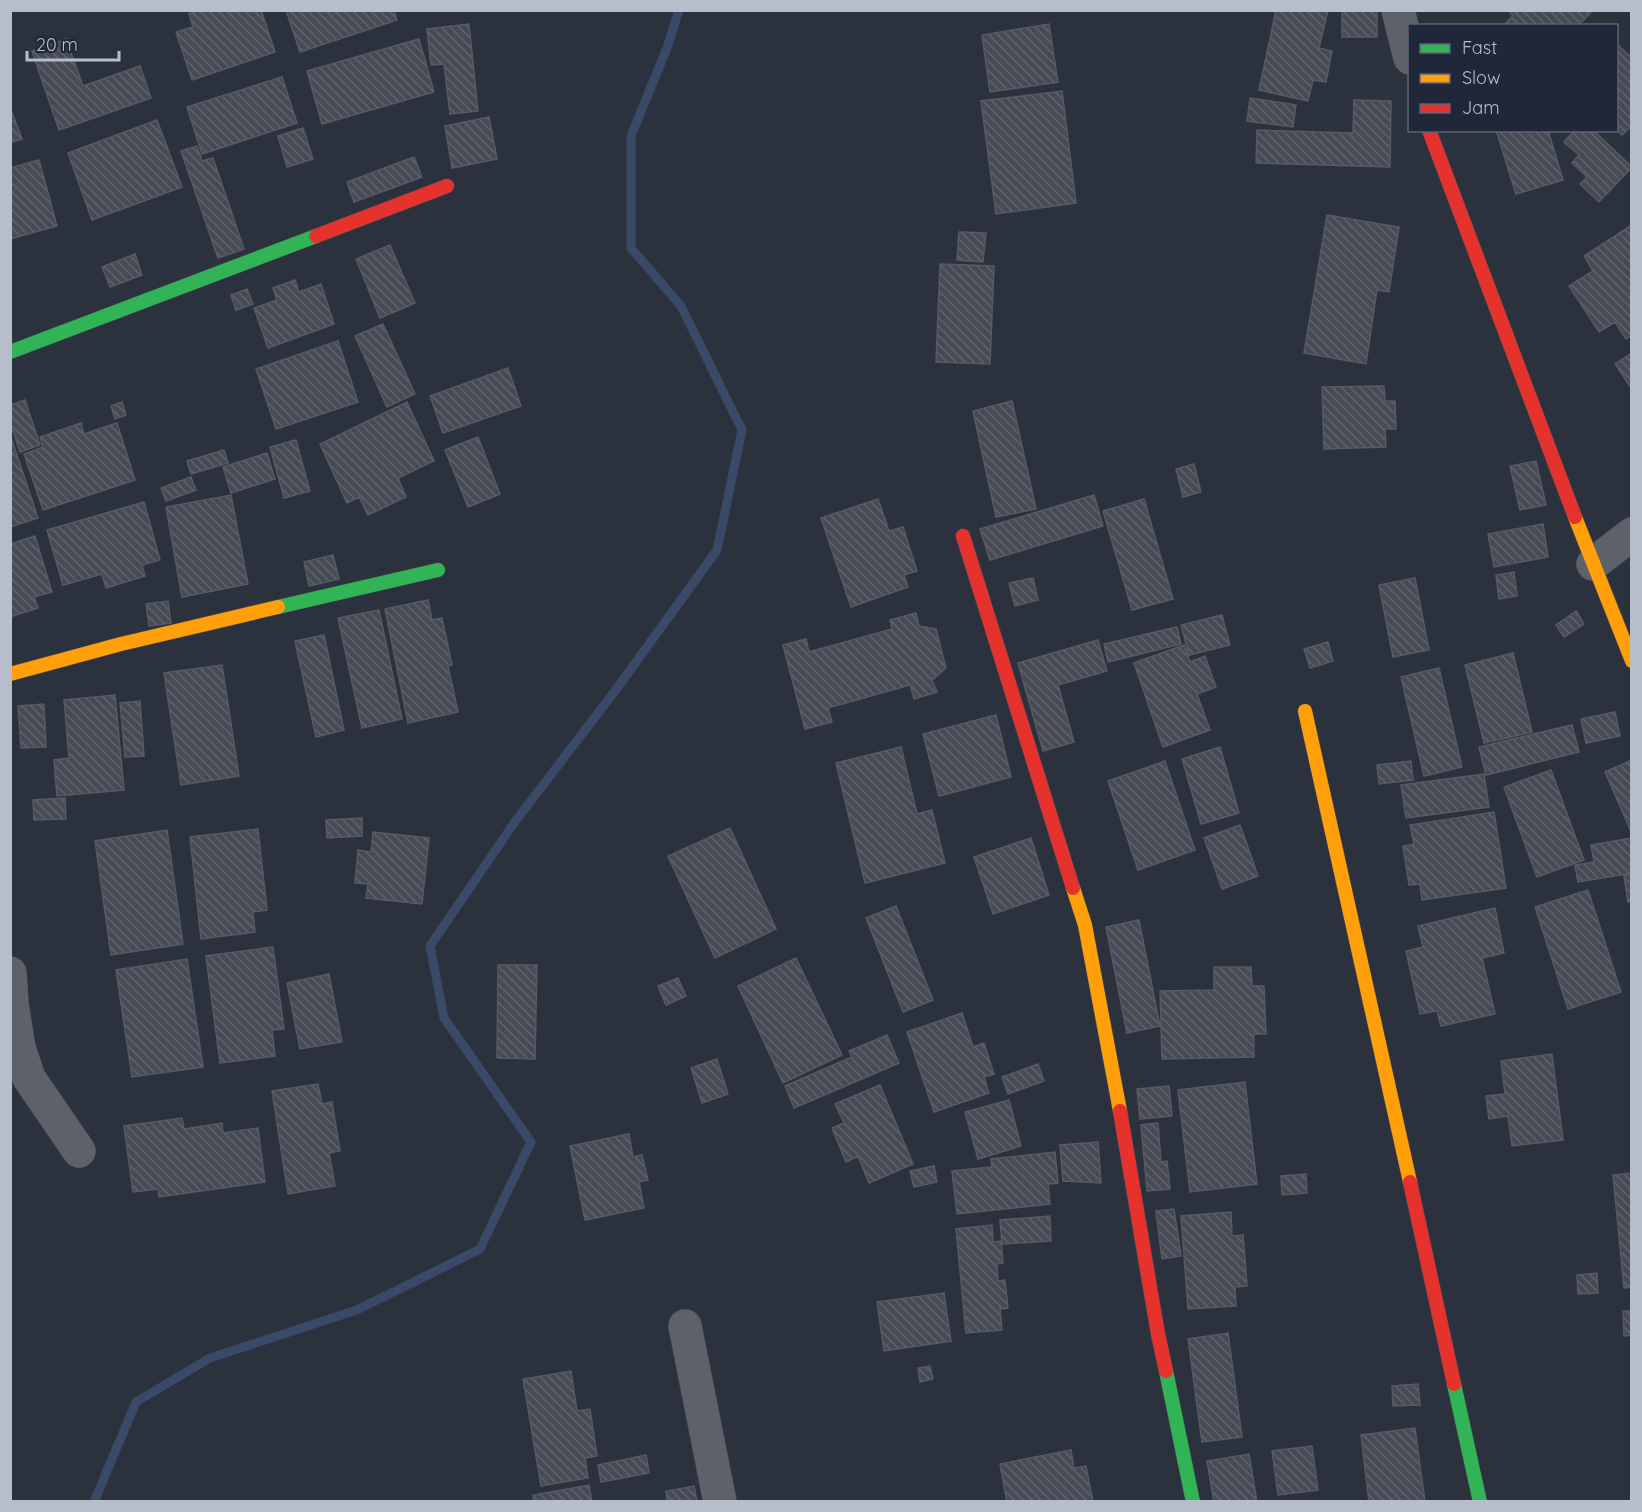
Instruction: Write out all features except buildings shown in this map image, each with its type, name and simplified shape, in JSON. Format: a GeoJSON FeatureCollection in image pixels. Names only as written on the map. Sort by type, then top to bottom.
{"type":"FeatureCollection","features":[{"type":"Feature","properties":{"kind":"street"},"geometry":{"type":"LineString","coordinates":[[1398,10],[1408,50]]}},
{"type":"Feature","properties":{"kind":"street"},"geometry":{"type":"LineString","coordinates":[[1430,132],[1632,661]]}},
{"type":"Feature","properties":{"kind":"street"},"geometry":{"type":"LineString","coordinates":[[10,352],[447,186]]}},
{"type":"Feature","properties":{"kind":"street"},"geometry":{"type":"LineString","coordinates":[[1593,564],[1632,534]]}},
{"type":"Feature","properties":{"kind":"street"},"geometry":{"type":"LineString","coordinates":[[963,536],[1085,925],[1114,1077],[1158,1334],[1193,1502]]}},
{"type":"Feature","properties":{"kind":"street"},"geometry":{"type":"LineString","coordinates":[[10,674],[121,644],[438,570]]}},
{"type":"Feature","properties":{"kind":"street"},"geometry":{"type":"LineString","coordinates":[[1305,711],[1480,1502]]}},
{"type":"Feature","properties":{"kind":"street"},"geometry":{"type":"LineString","coordinates":[[10,973],[19,1048],[29,1078],[79,1151]]}},
{"type":"Feature","properties":{"kind":"street"},"geometry":{"type":"LineString","coordinates":[[685,1326],[720,1502]]}},
{"type":"Feature","properties":{"kind":"waterway"},"geometry":{"type":"LineString","coordinates":[[94,1502],[136,1402],[210,1358],[357,1310],[480,1249],[531,1142],[444,1018],[430,946],[514,823],[618,687],[717,550],[742,430],[681,306],[631,248],[631,136],[667,48],[679,10]]}},
{"type":"Feature","properties":{"kind":"traffic: fast"},"geometry":{"type":"LineString","coordinates":[[10,352],[316,236]]}},
{"type":"Feature","properties":{"kind":"traffic: fast"},"geometry":{"type":"LineString","coordinates":[[278,607],[438,570]]}},
{"type":"Feature","properties":{"kind":"traffic: fast"},"geometry":{"type":"LineString","coordinates":[[1166,1371],[1193,1502]]}},
{"type":"Feature","properties":{"kind":"traffic: fast"},"geometry":{"type":"LineString","coordinates":[[1454,1384],[1480,1502]]}},
{"type":"Feature","properties":{"kind":"traffic: slow"},"geometry":{"type":"LineString","coordinates":[[1575,517],[1632,661]]}},
{"type":"Feature","properties":{"kind":"traffic: slow"},"geometry":{"type":"LineString","coordinates":[[10,674],[121,644],[278,607]]}},
{"type":"Feature","properties":{"kind":"traffic: slow"},"geometry":{"type":"LineString","coordinates":[[1305,711],[1410,1182]]}},
{"type":"Feature","properties":{"kind":"traffic: slow"},"geometry":{"type":"LineString","coordinates":[[1073,888],[1085,925],[1120,1111]]}},
{"type":"Feature","properties":{"kind":"traffic: jam"},"geometry":{"type":"LineString","coordinates":[[1430,132],[1575,517]]}},
{"type":"Feature","properties":{"kind":"traffic: jam"},"geometry":{"type":"LineString","coordinates":[[316,236],[447,186]]}},
{"type":"Feature","properties":{"kind":"traffic: jam"},"geometry":{"type":"LineString","coordinates":[[963,536],[1073,888]]}},
{"type":"Feature","properties":{"kind":"traffic: jam"},"geometry":{"type":"LineString","coordinates":[[1120,1111],[1166,1371]]}},
{"type":"Feature","properties":{"kind":"traffic: jam"},"geometry":{"type":"LineString","coordinates":[[1410,1182],[1454,1384]]}}]}
